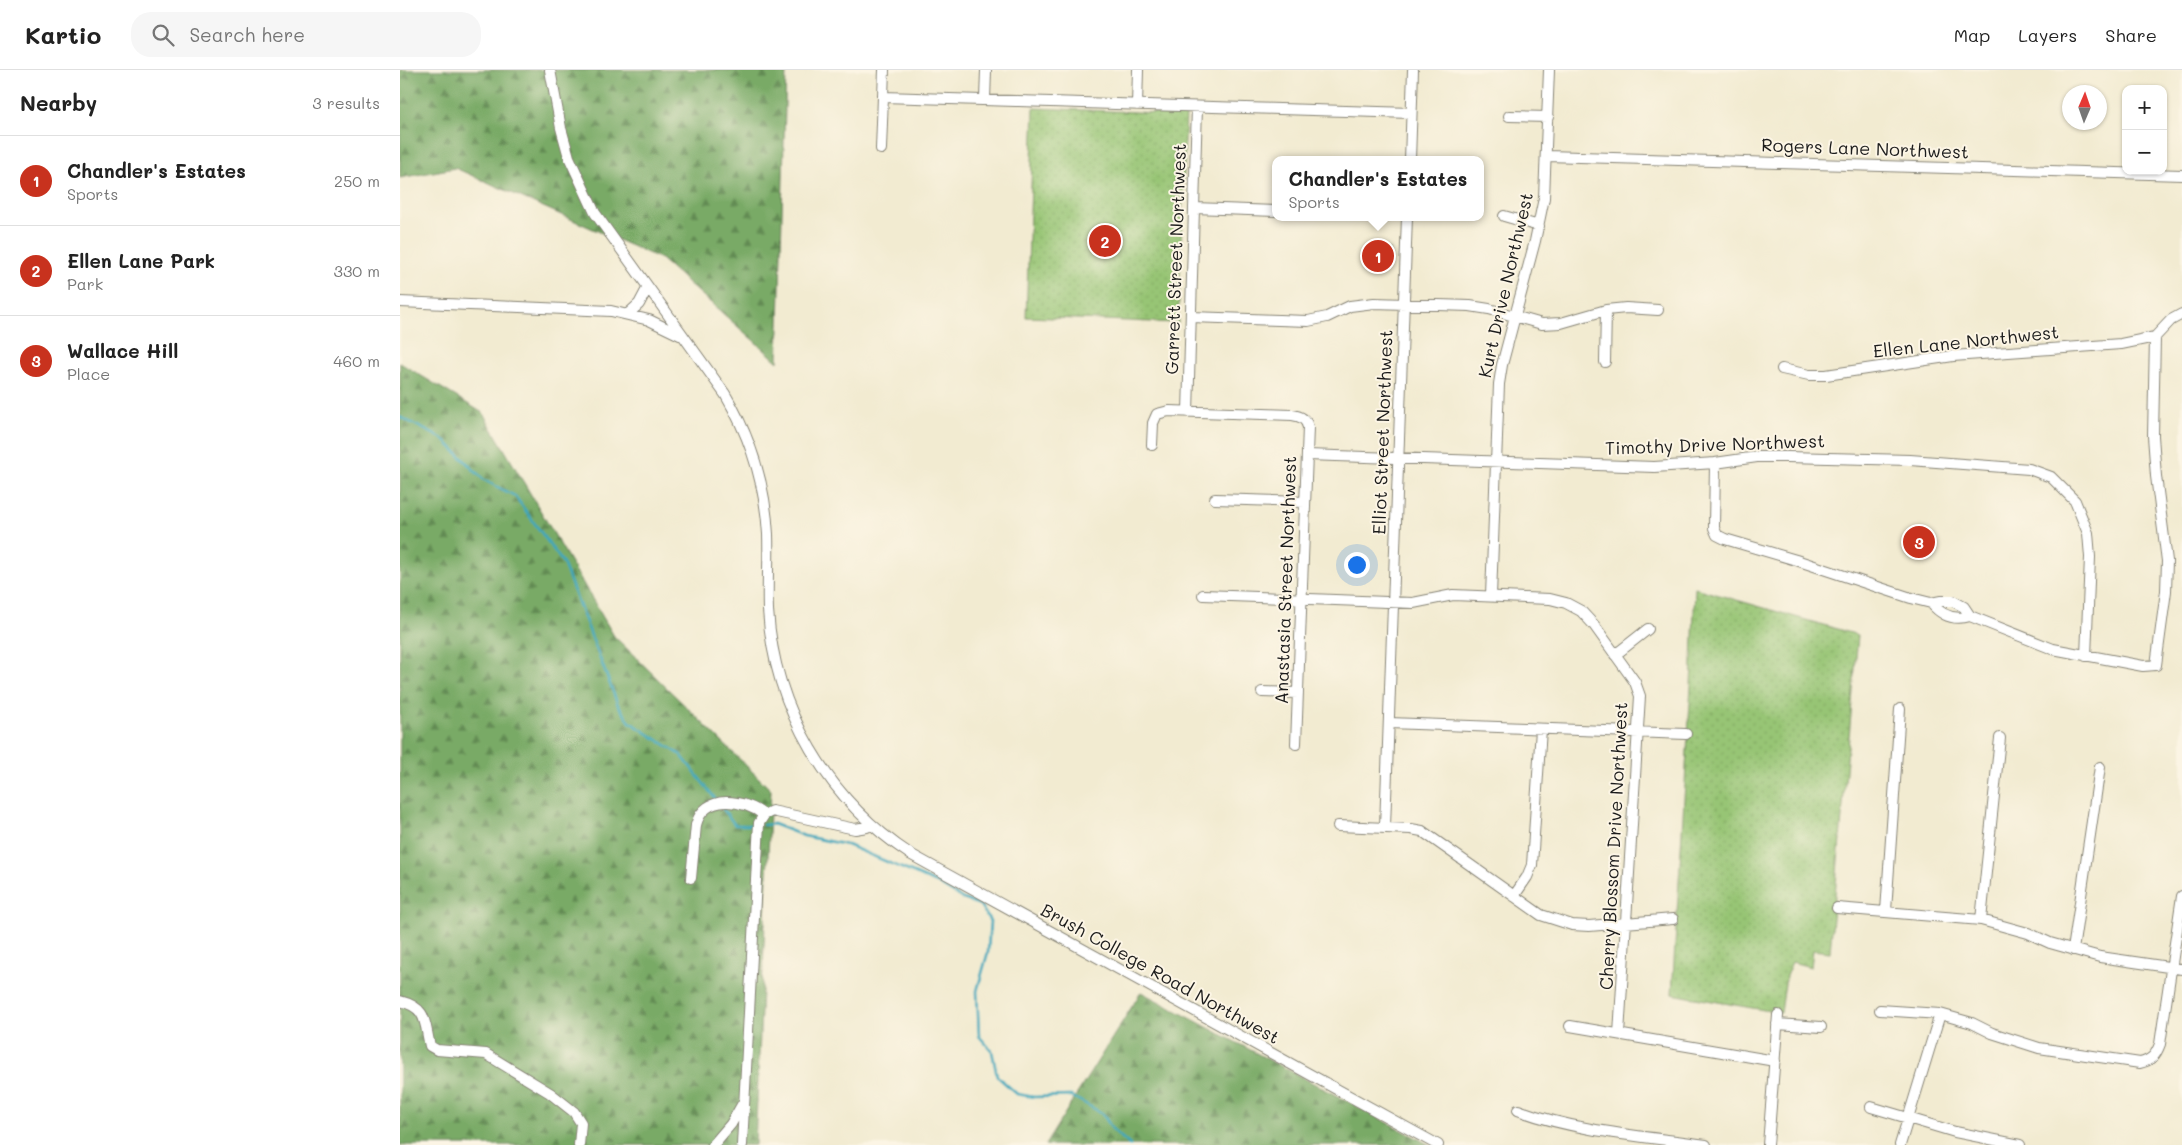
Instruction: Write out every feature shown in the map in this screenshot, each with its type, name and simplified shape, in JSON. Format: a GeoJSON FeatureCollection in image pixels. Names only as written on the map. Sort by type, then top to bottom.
{"type":"FeatureCollection","features":[{"type":"Feature","properties":{"kind":"street","name":"Brush College Road Northwest"},"geometry":{"type":"LineString","coordinates":[[550,70],[561,128],[579,182],[595,213],[725,394],[739,418],[760,472],[766,502],[768,611],[771,637],[784,693],[815,757],[837,788],[871,824],[898,846],[916,857],[1438,1145]]}},
{"type":"Feature","properties":{"kind":"street"},"geometry":{"type":"LineString","coordinates":[[881,149],[884,70]]}},
{"type":"Feature","properties":{"kind":"street"},"geometry":{"type":"LineString","coordinates":[[985,100],[986,70]]}},
{"type":"Feature","properties":{"kind":"street"},"geometry":{"type":"LineString","coordinates":[[1137,105],[1138,70]]}},
{"type":"Feature","properties":{"kind":"street"},"geometry":{"type":"LineString","coordinates":[[1410,156],[1413,70]]}},
{"type":"Feature","properties":{"kind":"street","name":"Kurt Drive Northwest"},"geometry":{"type":"LineString","coordinates":[[1491,596],[1502,365],[1539,226],[1544,198],[1549,70]]}},
{"type":"Feature","properties":{"kind":"street"},"geometry":{"type":"LineString","coordinates":[[883,97],[1411,113]]}},
{"type":"Feature","properties":{"kind":"street","name":"Garrett Street Northwest"},"geometry":{"type":"LineString","coordinates":[[1188,412],[1197,107]]}},
{"type":"Feature","properties":{"kind":"street"},"geometry":{"type":"LineString","coordinates":[[1508,116],[1548,117]]}},
{"type":"Feature","properties":{"kind":"street","name":"Rogers Lane Northwest"},"geometry":{"type":"LineString","coordinates":[[1547,156],[2182,175]]}},
{"type":"Feature","properties":{"kind":"street"},"geometry":{"type":"LineString","coordinates":[[1194,208],[1272,211]]}},
{"type":"Feature","properties":{"kind":"street"},"geometry":{"type":"LineString","coordinates":[[1504,216],[1539,226]]}},
{"type":"Feature","properties":{"kind":"street","name":"Elliot Street Northwest"},"geometry":{"type":"LineString","coordinates":[[1385,827],[1408,221]]}},
{"type":"Feature","properties":{"kind":"street"},"geometry":{"type":"LineString","coordinates":[[628,314],[639,304],[648,287]]}},
{"type":"Feature","properties":{"kind":"street"},"geometry":{"type":"LineString","coordinates":[[400,302],[582,308],[628,314],[667,327],[683,336]]}},
{"type":"Feature","properties":{"kind":"street"},"geometry":{"type":"LineString","coordinates":[[1191,318],[1308,321],[1327,317],[1361,304],[1404,304],[1470,306],[1542,324],[1561,323],[1606,310],[1626,308],[1658,310]]}},
{"type":"Feature","properties":{"kind":"street"},"geometry":{"type":"LineString","coordinates":[[1605,362],[1606,310]]}},
{"type":"Feature","properties":{"kind":"street"},"geometry":{"type":"LineString","coordinates":[[1931,603],[1945,615],[1954,618],[1970,616],[2030,642],[2086,656],[2143,666],[2156,665],[2166,600],[2167,560],[2155,468],[2153,436],[2155,337],[2171,320],[2182,314]]}},
{"type":"Feature","properties":{"kind":"street","name":"Ellen Lane Northwest"},"geometry":{"type":"LineString","coordinates":[[1782,369],[1809,376],[1826,375],[1953,356],[2120,344],[2155,337]]}},
{"type":"Feature","properties":{"kind":"street"},"geometry":{"type":"LineString","coordinates":[[1152,445],[1153,423],[1157,414],[1169,411],[1188,412]]}},
{"type":"Feature","properties":{"kind":"street","name":"Anastasia Street Northwest"},"geometry":{"type":"LineString","coordinates":[[1188,412],[1292,415],[1304,418],[1308,427],[1296,744]]}},
{"type":"Feature","properties":{"kind":"street","name":"Timothy Drive Northwest"},"geometry":{"type":"LineString","coordinates":[[1307,455],[1654,467],[1715,463],[1757,457],[1910,460],[2030,469],[2051,478],[2075,500],[2088,533],[2090,557],[2086,656]]}},
{"type":"Feature","properties":{"kind":"street"},"geometry":{"type":"LineString","coordinates":[[1715,463],[1714,528],[1717,535],[1897,594],[1931,603],[1953,601],[1964,607],[1970,616]]}},
{"type":"Feature","properties":{"kind":"street"},"geometry":{"type":"LineString","coordinates":[[1215,499],[1305,502]]}},
{"type":"Feature","properties":{"kind":"street","name":"Cherry Blossom Drive Northwest"},"geometry":{"type":"LineString","coordinates":[[1203,595],[1413,603],[1453,595],[1491,596],[1550,599],[1566,603],[1581,610],[1635,682],[1640,696],[1619,1034]]}},
{"type":"Feature","properties":{"kind":"street"},"geometry":{"type":"LineString","coordinates":[[1615,655],[1648,629]]}},
{"type":"Feature","properties":{"kind":"street"},"geometry":{"type":"LineString","coordinates":[[1262,692],[1298,693]]}},
{"type":"Feature","properties":{"kind":"street"},"geometry":{"type":"LineString","coordinates":[[1886,911],[1900,709]]}},
{"type":"Feature","properties":{"kind":"street"},"geometry":{"type":"LineString","coordinates":[[1389,723],[1686,734]]}},
{"type":"Feature","properties":{"kind":"street"},"geometry":{"type":"LineString","coordinates":[[1514,896],[1527,877],[1532,865],[1541,729]]}},
{"type":"Feature","properties":{"kind":"street"},"geometry":{"type":"LineString","coordinates":[[1981,920],[2000,738]]}},
{"type":"Feature","properties":{"kind":"street"},"geometry":{"type":"LineString","coordinates":[[2073,950],[2100,767]]}},
{"type":"Feature","properties":{"kind":"street"},"geometry":{"type":"LineString","coordinates":[[691,878],[696,825],[698,817],[706,807],[719,803],[738,802],[747,804],[764,815]]}},
{"type":"Feature","properties":{"kind":"street"},"geometry":{"type":"LineString","coordinates":[[742,1145],[758,828],[764,815],[772,811],[855,828],[867,828],[871,824]]}},
{"type":"Feature","properties":{"kind":"street"},"geometry":{"type":"LineString","coordinates":[[1338,826],[1385,827],[1422,831],[1541,915],[1572,925],[1589,926],[1673,919]]}},
{"type":"Feature","properties":{"kind":"street"},"geometry":{"type":"LineString","coordinates":[[1880,1010],[1940,1014],[1972,1023],[2011,1040],[2062,1053],[2140,1063],[2153,1058],[2160,1044],[2182,896]]}},
{"type":"Feature","properties":{"kind":"street"},"geometry":{"type":"LineString","coordinates":[[1837,908],[1981,920],[2028,933],[2073,950],[2100,957],[2182,970]]}},
{"type":"Feature","properties":{"kind":"street"},"geometry":{"type":"LineString","coordinates":[[400,1001],[418,1008],[424,1016],[430,1046],[437,1050],[486,1054],[517,1072],[574,1112],[581,1123],[579,1145]]}},
{"type":"Feature","properties":{"kind":"street"},"geometry":{"type":"LineString","coordinates":[[1900,1145],[1940,1014]]}},
{"type":"Feature","properties":{"kind":"street"},"geometry":{"type":"LineString","coordinates":[[1768,1145],[1778,1020],[1821,1027]]}},
{"type":"Feature","properties":{"kind":"street"},"geometry":{"type":"LineString","coordinates":[[1570,1026],[1774,1061]]}},
{"type":"Feature","properties":{"kind":"street"},"geometry":{"type":"LineString","coordinates":[[713,1145],[732,1124],[745,1100]]}},
{"type":"Feature","properties":{"kind":"street"},"geometry":{"type":"LineString","coordinates":[[1872,1106],[1980,1138],[2020,1145]]}},
{"type":"Feature","properties":{"kind":"street"},"geometry":{"type":"LineString","coordinates":[[1518,1110],[1538,1118],[1584,1129],[1706,1145]]}},
{"type":"Feature","properties":{"kind":"green space"},"geometry":{"type":"Polygon","coordinates":[[[400,70],[786,70],[778,362],[661,259],[455,168],[400,178],[400,70]]]}},
{"type":"Feature","properties":{"kind":"green space"},"geometry":{"type":"Polygon","coordinates":[[[1034,108],[1186,114],[1178,323],[1026,317],[1034,108]]]}},
{"type":"Feature","properties":{"kind":"green space"},"geometry":{"type":"Polygon","coordinates":[[[1367,249],[1389,250],[1389,264],[1367,263],[1367,249]]]}},
{"type":"Feature","properties":{"kind":"green space"},"geometry":{"type":"Polygon","coordinates":[[[400,363],[483,413],[614,636],[771,790],[755,1145],[400,1145],[400,363]]]}},
{"type":"Feature","properties":{"kind":"green space"},"geometry":{"type":"Polygon","coordinates":[[[1695,588],[1858,635],[1830,952],[1813,950],[1811,967],[1792,962],[1786,976],[1781,1013],[1672,994],[1691,686],[1695,588]]]}},
{"type":"Feature","properties":{"kind":"green space"},"geometry":{"type":"Polygon","coordinates":[[[1141,992],[1430,1145],[1045,1145],[1141,992]]]}},
{"type":"Feature","properties":{"kind":"waterway"},"geometry":{"type":"LineString","coordinates":[[400,417],[443,439],[484,480],[515,496],[563,563],[618,705],[630,722],[681,755],[717,801]]}},
{"type":"Feature","properties":{"kind":"waterway"},"geometry":{"type":"LineString","coordinates":[[720,805],[735,825],[755,825]]}},
{"type":"Feature","properties":{"kind":"waterway"},"geometry":{"type":"LineString","coordinates":[[763,825],[773,824],[804,836],[847,845],[937,883],[963,899],[980,905],[990,921],[988,952],[977,991],[979,1036],[992,1051],[997,1076],[1017,1094],[1034,1097],[1071,1096],[1102,1113],[1113,1130],[1130,1145]]}},
{"type":"Feature","properties":{"kind":"place","name":"Ellen Lane Park"},"geometry":{"type":"Point","coordinates":[1105,241]}},
{"type":"Feature","properties":{"kind":"place","name":"Chandler's Estates"},"geometry":{"type":"Point","coordinates":[1378,256]}},
{"type":"Feature","properties":{"kind":"place","name":"Wallace Hill"},"geometry":{"type":"Point","coordinates":[1919,542]}}]}
